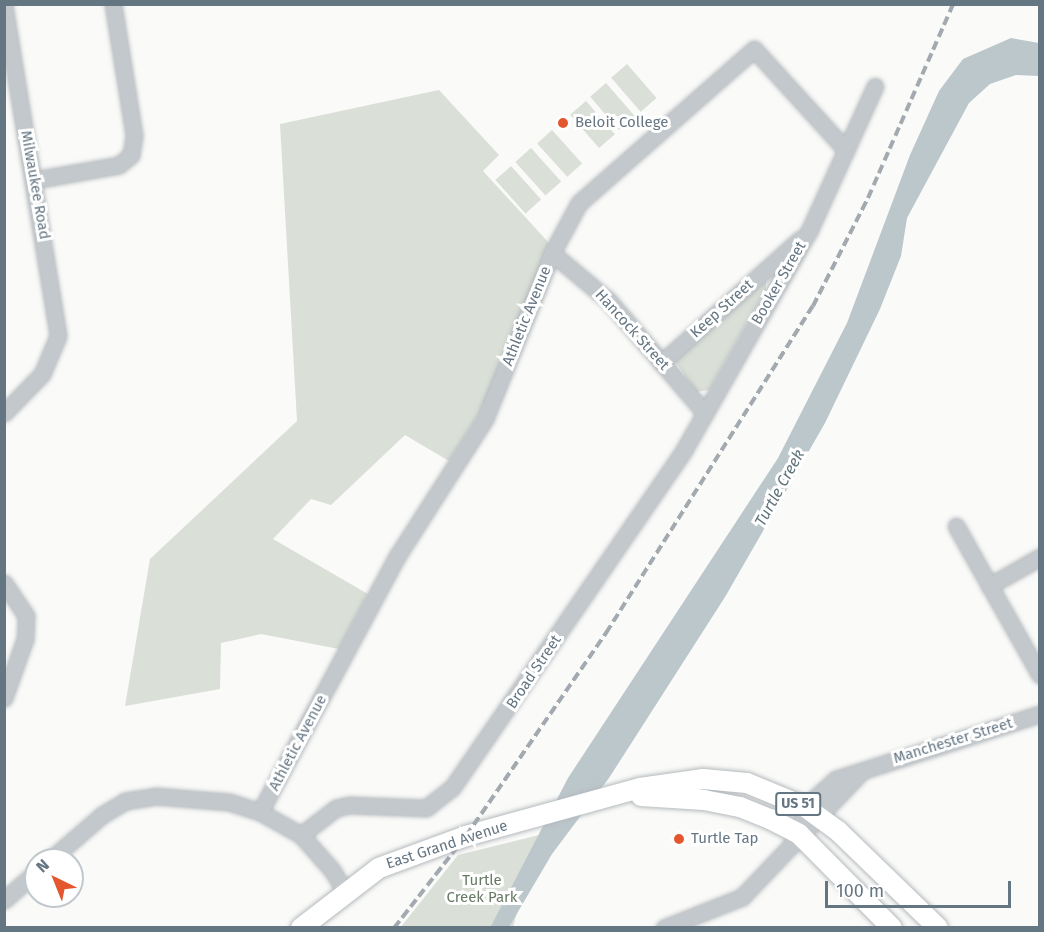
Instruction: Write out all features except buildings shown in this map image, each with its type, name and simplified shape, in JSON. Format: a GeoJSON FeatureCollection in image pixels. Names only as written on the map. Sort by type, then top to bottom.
{"type":"FeatureCollection","features":[{"type":"Feature","properties":{"kind":"main road","name":"US 51"},"geometry":{"type":"LineString","coordinates":[[617,796],[672,781],[729,780],[777,793],[813,812],[938,927]]}},
{"type":"Feature","properties":{"kind":"main road","name":"US 51"},"geometry":{"type":"LineString","coordinates":[[617,796],[682,797],[740,807],[799,834],[892,927]]}},
{"type":"Feature","properties":{"kind":"main road","name":"East Grand Avenue"},"geometry":{"type":"LineString","coordinates":[[345,892],[379,868],[466,836],[617,796]]}},
{"type":"Feature","properties":{"kind":"main road","name":"US 51"},"geometry":{"type":"LineString","coordinates":[[301,927],[345,892]]}},
{"type":"Feature","properties":{"kind":"street"},"geometry":{"type":"LineString","coordinates":[[34,180],[119,165],[131,155],[134,135],[113,4]]}},
{"type":"Feature","properties":{"kind":"street","name":"Milwaukee Road"},"geometry":{"type":"LineString","coordinates":[[4,5],[57,316],[58,336],[48,364],[4,412]]}},
{"type":"Feature","properties":{"kind":"street","name":"Athletic Avenue"},"geometry":{"type":"LineString","coordinates":[[260,812],[398,555],[485,419],[552,253],[574,210],[587,194],[754,49],[846,150]]}},
{"type":"Feature","properties":{"kind":"street"},"geometry":{"type":"LineString","coordinates":[[846,150],[875,86]]}},
{"type":"Feature","properties":{"kind":"street","name":"Booker Street"},"geometry":{"type":"LineString","coordinates":[[705,413],[809,231],[846,150]]}},
{"type":"Feature","properties":{"kind":"street","name":"Keep Street"},"geometry":{"type":"LineString","coordinates":[[661,363],[809,231]]}},
{"type":"Feature","properties":{"kind":"street","name":"Hancock Street"},"geometry":{"type":"LineString","coordinates":[[552,253],[608,300],[705,413]]}},
{"type":"Feature","properties":{"kind":"street","name":"Broad Street"},"geometry":{"type":"LineString","coordinates":[[301,835],[342,807],[426,808],[445,796],[502,718],[705,413]]}},
{"type":"Feature","properties":{"kind":"street"},"geometry":{"type":"LineString","coordinates":[[956,526],[1040,675]]}},
{"type":"Feature","properties":{"kind":"street"},"geometry":{"type":"LineString","coordinates":[[989,586],[1040,557]]}},
{"type":"Feature","properties":{"kind":"street"},"geometry":{"type":"LineString","coordinates":[[4,583],[26,616],[25,639],[4,698]]}},
{"type":"Feature","properties":{"kind":"street","name":"Manchester Street"},"geometry":{"type":"LineString","coordinates":[[664,927],[742,897],[786,854],[813,812],[866,768],[1040,714]]}},
{"type":"Feature","properties":{"kind":"street"},"geometry":{"type":"LineString","coordinates":[[64,848],[102,815],[137,798],[229,802],[260,812],[301,835],[332,870],[345,892]]}},
{"type":"Feature","properties":{"kind":"street"},"geometry":{"type":"LineString","coordinates":[[7,892],[24,880]]}},
{"type":"Feature","properties":{"kind":"green space"},"geometry":{"type":"Polygon","coordinates":[[[627,64],[657,98],[641,112],[611,78],[627,64]]]}},
{"type":"Feature","properties":{"kind":"green space"},"geometry":{"type":"Polygon","coordinates":[[[606,83],[635,116],[619,130],[590,97],[606,83]]]}},
{"type":"Feature","properties":{"kind":"green space"},"geometry":{"type":"Polygon","coordinates":[[[439,90],[499,155],[483,171],[549,243],[482,409],[449,461],[405,435],[331,505],[311,499],[273,539],[368,594],[339,649],[261,634],[221,643],[220,689],[125,706],[150,559],[297,421],[280,124],[439,90]]]}},
{"type":"Feature","properties":{"kind":"green space"},"geometry":{"type":"Polygon","coordinates":[[[586,101],[615,134],[599,148],[570,115],[586,101]]]}},
{"type":"Feature","properties":{"kind":"green space"},"geometry":{"type":"Polygon","coordinates":[[[552,130],[582,163],[567,177],[537,143],[552,130]]]}},
{"type":"Feature","properties":{"kind":"green space"},"geometry":{"type":"Polygon","coordinates":[[[531,148],[561,181],[546,195],[515,162],[531,148]]]}},
{"type":"Feature","properties":{"kind":"green space"},"geometry":{"type":"Polygon","coordinates":[[[511,166],[541,199],[526,213],[495,180],[511,166]]]}},
{"type":"Feature","properties":{"kind":"green space"},"geometry":{"type":"Polygon","coordinates":[[[766,281],[766,289],[709,390],[696,392],[675,361],[766,281]]]}},
{"type":"Feature","properties":{"kind":"green space","name":"Turtle Creek Park"},"geometry":{"type":"Polygon","coordinates":[[[539,835],[513,927],[400,928],[458,855],[539,835]]]}},
{"type":"Feature","properties":{"kind":"water","name":"Turtle Creek"},"geometry":{"type":"Polygon","coordinates":[[[1011,38],[1039,43],[1039,76],[1016,75],[990,84],[969,103],[907,218],[901,256],[880,309],[825,423],[725,597],[609,778],[552,854],[509,927],[490,928],[568,778],[778,458],[847,323],[910,155],[939,91],[963,59],[1011,38]]]}},
{"type":"Feature","properties":{"kind":"railway"},"geometry":{"type":"LineString","coordinates":[[394,928],[466,836],[606,633],[813,306],[868,198],[953,4]]}},
{"type":"Feature","properties":{"kind":"place","name":"Beloit College"},"geometry":{"type":"Point","coordinates":[563,123]}},
{"type":"Feature","properties":{"kind":"place","name":"Turtle Tap"},"geometry":{"type":"Point","coordinates":[679,839]}}]}
